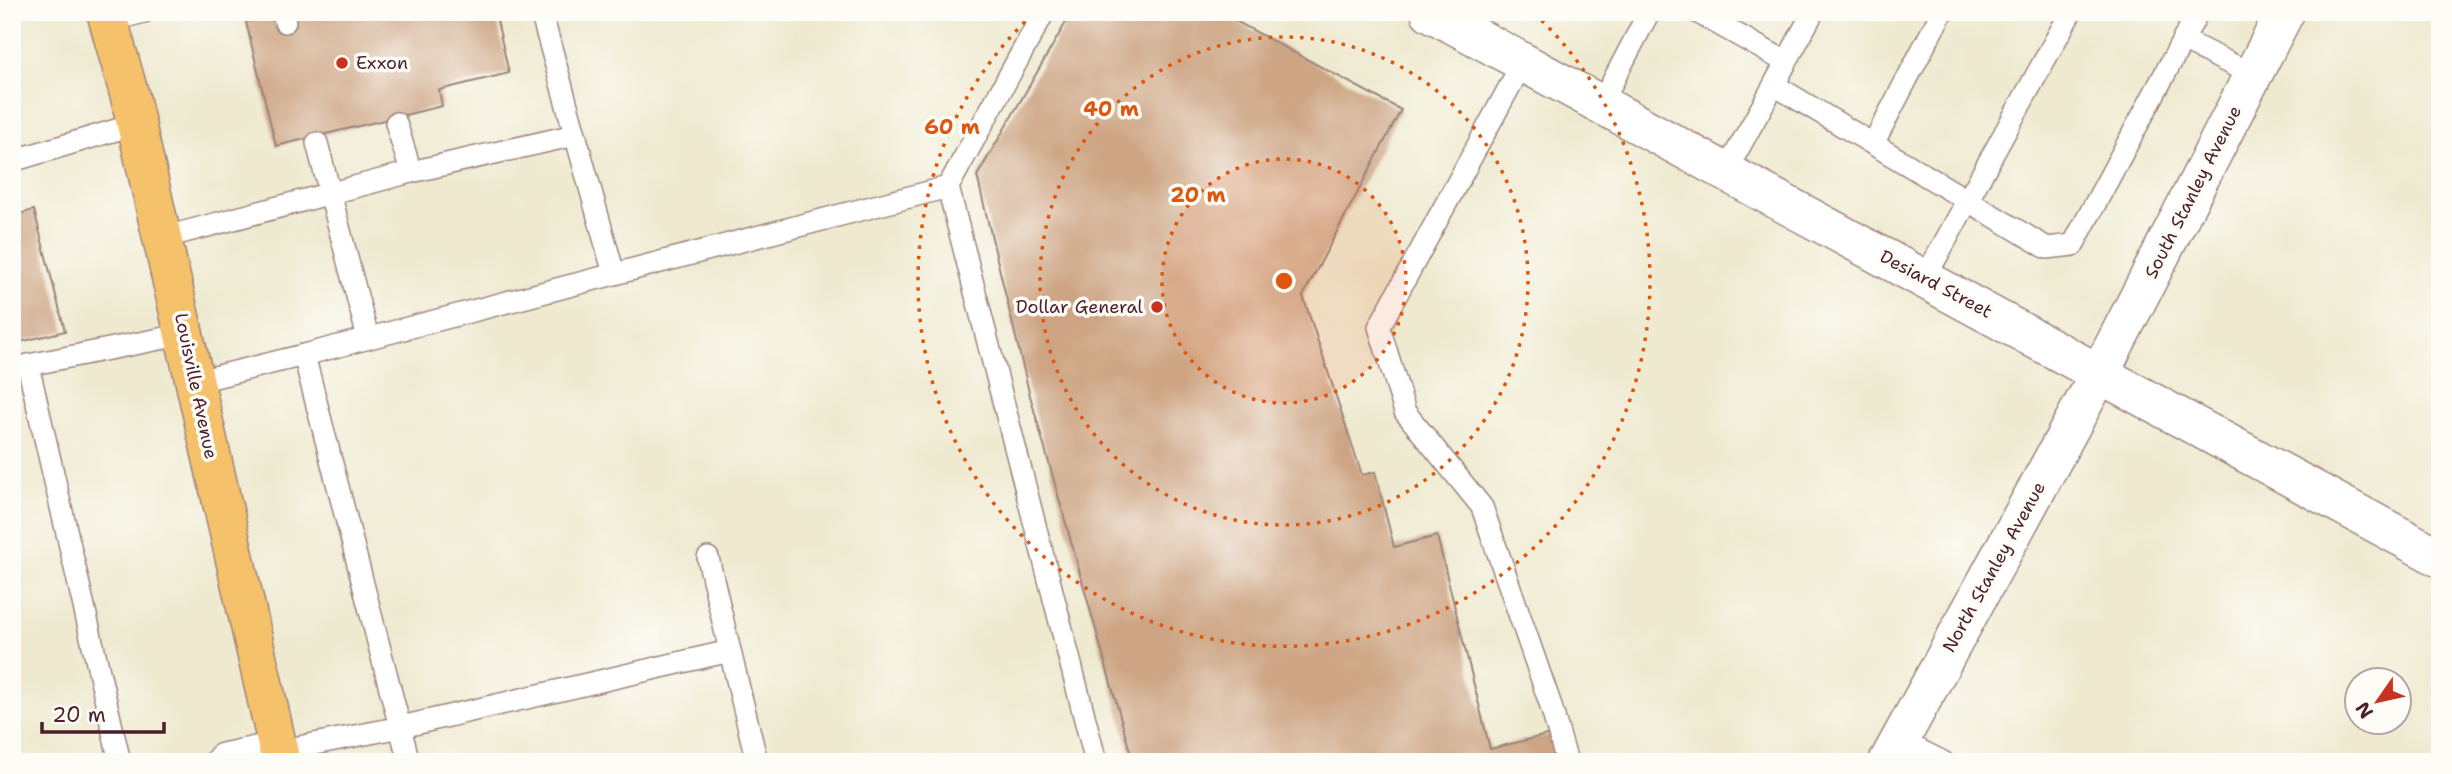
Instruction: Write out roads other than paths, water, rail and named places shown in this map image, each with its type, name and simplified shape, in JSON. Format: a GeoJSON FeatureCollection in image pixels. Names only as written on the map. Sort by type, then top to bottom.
{"type":"FeatureCollection","features":[{"type":"Feature","properties":{"kind":"main road","name":"Louisville Avenue"},"geometry":{"type":"LineString","coordinates":[[119,15],[136,124],[280,756]]}},
{"type":"Feature","properties":{"kind":"street","name":"Desiard Street"},"geometry":{"type":"LineString","coordinates":[[1430,12],[2440,558]]}},
{"type":"Feature","properties":{"kind":"street","name":"South Stanley Avenue"},"geometry":{"type":"LineString","coordinates":[[2100,373],[2285,12]]}},
{"type":"Feature","properties":{"kind":"street","name":"North Stanley Avenue"},"geometry":{"type":"LineString","coordinates":[[1894,751],[2100,373]]}},
{"type":"Feature","properties":{"kind":"street"},"geometry":{"type":"LineString","coordinates":[[225,762],[280,756]]}},
{"type":"Feature","properties":{"kind":"lane"},"geometry":{"type":"LineString","coordinates":[[541,12],[614,274]]}},
{"type":"Feature","properties":{"kind":"lane"},"geometry":{"type":"LineString","coordinates":[[1044,12],[948,187],[1096,762]]}},
{"type":"Feature","properties":{"kind":"lane"},"geometry":{"type":"LineString","coordinates":[[1601,104],[1649,12]]}},
{"type":"Feature","properties":{"kind":"lane"},"geometry":{"type":"LineString","coordinates":[[1697,12],[1786,62]]}},
{"type":"Feature","properties":{"kind":"lane"},"geometry":{"type":"LineString","coordinates":[[1726,171],[1813,12]]}},
{"type":"Feature","properties":{"kind":"lane"},"geometry":{"type":"LineString","coordinates":[[1872,144],[1942,12]]}},
{"type":"Feature","properties":{"kind":"lane"},"geometry":{"type":"LineString","coordinates":[[1925,278],[2071,12]]}},
{"type":"Feature","properties":{"kind":"lane"},"geometry":{"type":"LineString","coordinates":[[1774,85],[2047,248],[2073,245],[2198,12]]}},
{"type":"Feature","properties":{"kind":"lane"},"geometry":{"type":"LineString","coordinates":[[2183,40],[2253,75]]}},
{"type":"Feature","properties":{"kind":"lane"},"geometry":{"type":"LineString","coordinates":[[1523,62],[1379,327],[1405,412],[1482,507],[1550,703],[1567,762]]}},
{"type":"Feature","properties":{"kind":"lane"},"geometry":{"type":"LineString","coordinates":[[396,123],[411,172]]}},
{"type":"Feature","properties":{"kind":"lane"},"geometry":{"type":"LineString","coordinates":[[12,161],[136,124]]}},
{"type":"Feature","properties":{"kind":"lane"},"geometry":{"type":"LineString","coordinates":[[162,237],[411,172],[575,135]]}},
{"type":"Feature","properties":{"kind":"lane"},"geometry":{"type":"LineString","coordinates":[[317,143],[368,338]]}},
{"type":"Feature","properties":{"kind":"lane"},"geometry":{"type":"LineString","coordinates":[[194,382],[948,187]]}},
{"type":"Feature","properties":{"kind":"lane"},"geometry":{"type":"LineString","coordinates":[[120,762],[20,367],[185,334]]}},
{"type":"Feature","properties":{"kind":"lane"},"geometry":{"type":"LineString","coordinates":[[304,355],[409,762]]}},
{"type":"Feature","properties":{"kind":"lane"},"geometry":{"type":"LineString","coordinates":[[708,558],[757,762]]}},
{"type":"Feature","properties":{"kind":"lane"},"geometry":{"type":"LineString","coordinates":[[280,756],[730,651]]}},
{"type":"Feature","properties":{"kind":"lane"},"geometry":{"type":"LineString","coordinates":[[1894,751],[1943,762]]}},
{"type":"Feature","properties":{"kind":"place","name":"Exxon"},"geometry":{"type":"Point","coordinates":[342,63]}},
{"type":"Feature","properties":{"kind":"place","name":"Dollar General"},"geometry":{"type":"Point","coordinates":[1157,307]}}]}
